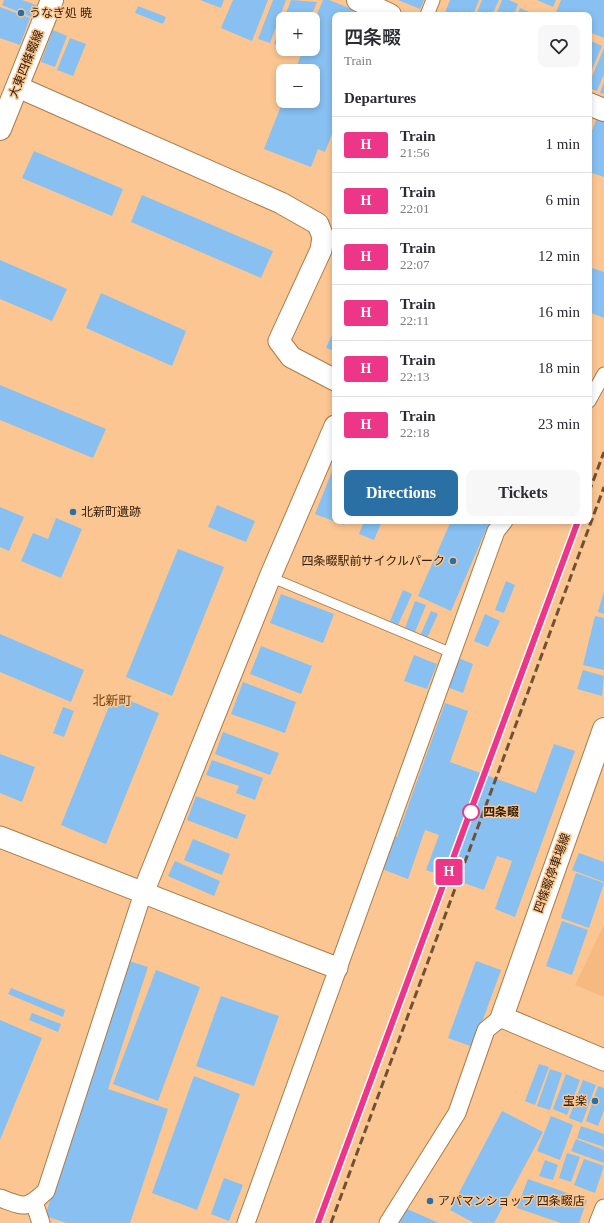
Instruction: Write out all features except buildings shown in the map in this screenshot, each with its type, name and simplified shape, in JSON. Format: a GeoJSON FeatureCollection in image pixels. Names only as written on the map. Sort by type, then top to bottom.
{"type":"FeatureCollection","features":[{"type":"Feature","properties":{"kind":"main road","name":"大東四條畷線"},"geometry":{"type":"LineString","coordinates":[[0,129],[9,98],[52,0]]}},
{"type":"Feature","properties":{"kind":"main road"},"geometry":{"type":"LineString","coordinates":[[358,0],[384,12]]}},
{"type":"Feature","properties":{"kind":"main road"},"geometry":{"type":"LineString","coordinates":[[592,105],[604,110]]}},
{"type":"Feature","properties":{"kind":"main road","name":"四條畷停車場線"},"geometry":{"type":"LineString","coordinates":[[502,1017],[604,730]]}},
{"type":"Feature","properties":{"kind":"street"},"geometry":{"type":"LineString","coordinates":[[428,12],[434,0]]}},
{"type":"Feature","properties":{"kind":"street"},"geometry":{"type":"LineString","coordinates":[[9,98],[281,203],[318,224],[323,237],[321,250],[279,341],[291,357],[332,378]]}},
{"type":"Feature","properties":{"kind":"street"},"geometry":{"type":"LineString","coordinates":[[592,396],[604,374]]}},
{"type":"Feature","properties":{"kind":"street"},"geometry":{"type":"LineString","coordinates":[[0,1198],[22,1206],[34,1202],[46,1191],[143,893],[270,577],[332,433]]}},
{"type":"Feature","properties":{"kind":"street"},"geometry":{"type":"LineString","coordinates":[[246,1223],[496,531],[502,524]]}},
{"type":"Feature","properties":{"kind":"street"},"geometry":{"type":"LineString","coordinates":[[0,837],[337,968]]}},
{"type":"Feature","properties":{"kind":"street"},"geometry":{"type":"LineString","coordinates":[[388,1223],[457,1113],[486,1030],[502,1017],[604,1060]]}},
{"type":"Feature","properties":{"kind":"street"},"geometry":{"type":"LineString","coordinates":[[34,1202],[41,1223]]}},
{"type":"Feature","properties":{"kind":"street"},"geometry":{"type":"LineString","coordinates":[[598,1223],[604,1208]]}},
{"type":"Feature","properties":{"kind":"lane"},"geometry":{"type":"LineString","coordinates":[[270,577],[452,653]]}},
{"type":"Feature","properties":{"kind":"shaded area"},"geometry":{"type":"Polygon","coordinates":[[[604,925],[604,997],[575,985],[604,925]]]}},
{"type":"Feature","properties":{"kind":"railway"},"geometry":{"type":"LineString","coordinates":[[592,484],[604,452]]}},
{"type":"Feature","properties":{"kind":"railway"},"geometry":{"type":"LineString","coordinates":[[592,519],[604,487]]}},
{"type":"Feature","properties":{"kind":"railway"},"geometry":{"type":"LineString","coordinates":[[318,1223],[577,524]]}},
{"type":"Feature","properties":{"kind":"railway"},"geometry":{"type":"LineString","coordinates":[[331,1223],[590,524]]}},
{"type":"Feature","properties":{"kind":"train","name":"H"},"geometry":{"type":"LineString","coordinates":[[318,1223],[472,811],[577,524]]}},
{"type":"Feature","properties":{"kind":"place","name":"うなぎ処 暁"},"geometry":{"type":"Point","coordinates":[21,13]}},
{"type":"Feature","properties":{"kind":"place","name":"北新町遺跡"},"geometry":{"type":"Point","coordinates":[73,512]}},
{"type":"Feature","properties":{"kind":"place","name":"四条畷駅前サイクルパーク"},"geometry":{"type":"Point","coordinates":[453,561]}},
{"type":"Feature","properties":{"kind":"place","name":"四条畷"},"geometry":{"type":"Point","coordinates":[471,812]}},
{"type":"Feature","properties":{"kind":"place","name":"宝楽"},"geometry":{"type":"Point","coordinates":[595,1101]}},
{"type":"Feature","properties":{"kind":"place","name":"アパマンショップ 四条畷店"},"geometry":{"type":"Point","coordinates":[430,1201]}},
{"type":"Feature","properties":{"kind":"district","name":"北新町"},"geometry":{"type":"Point","coordinates":[112,700]}}]}
